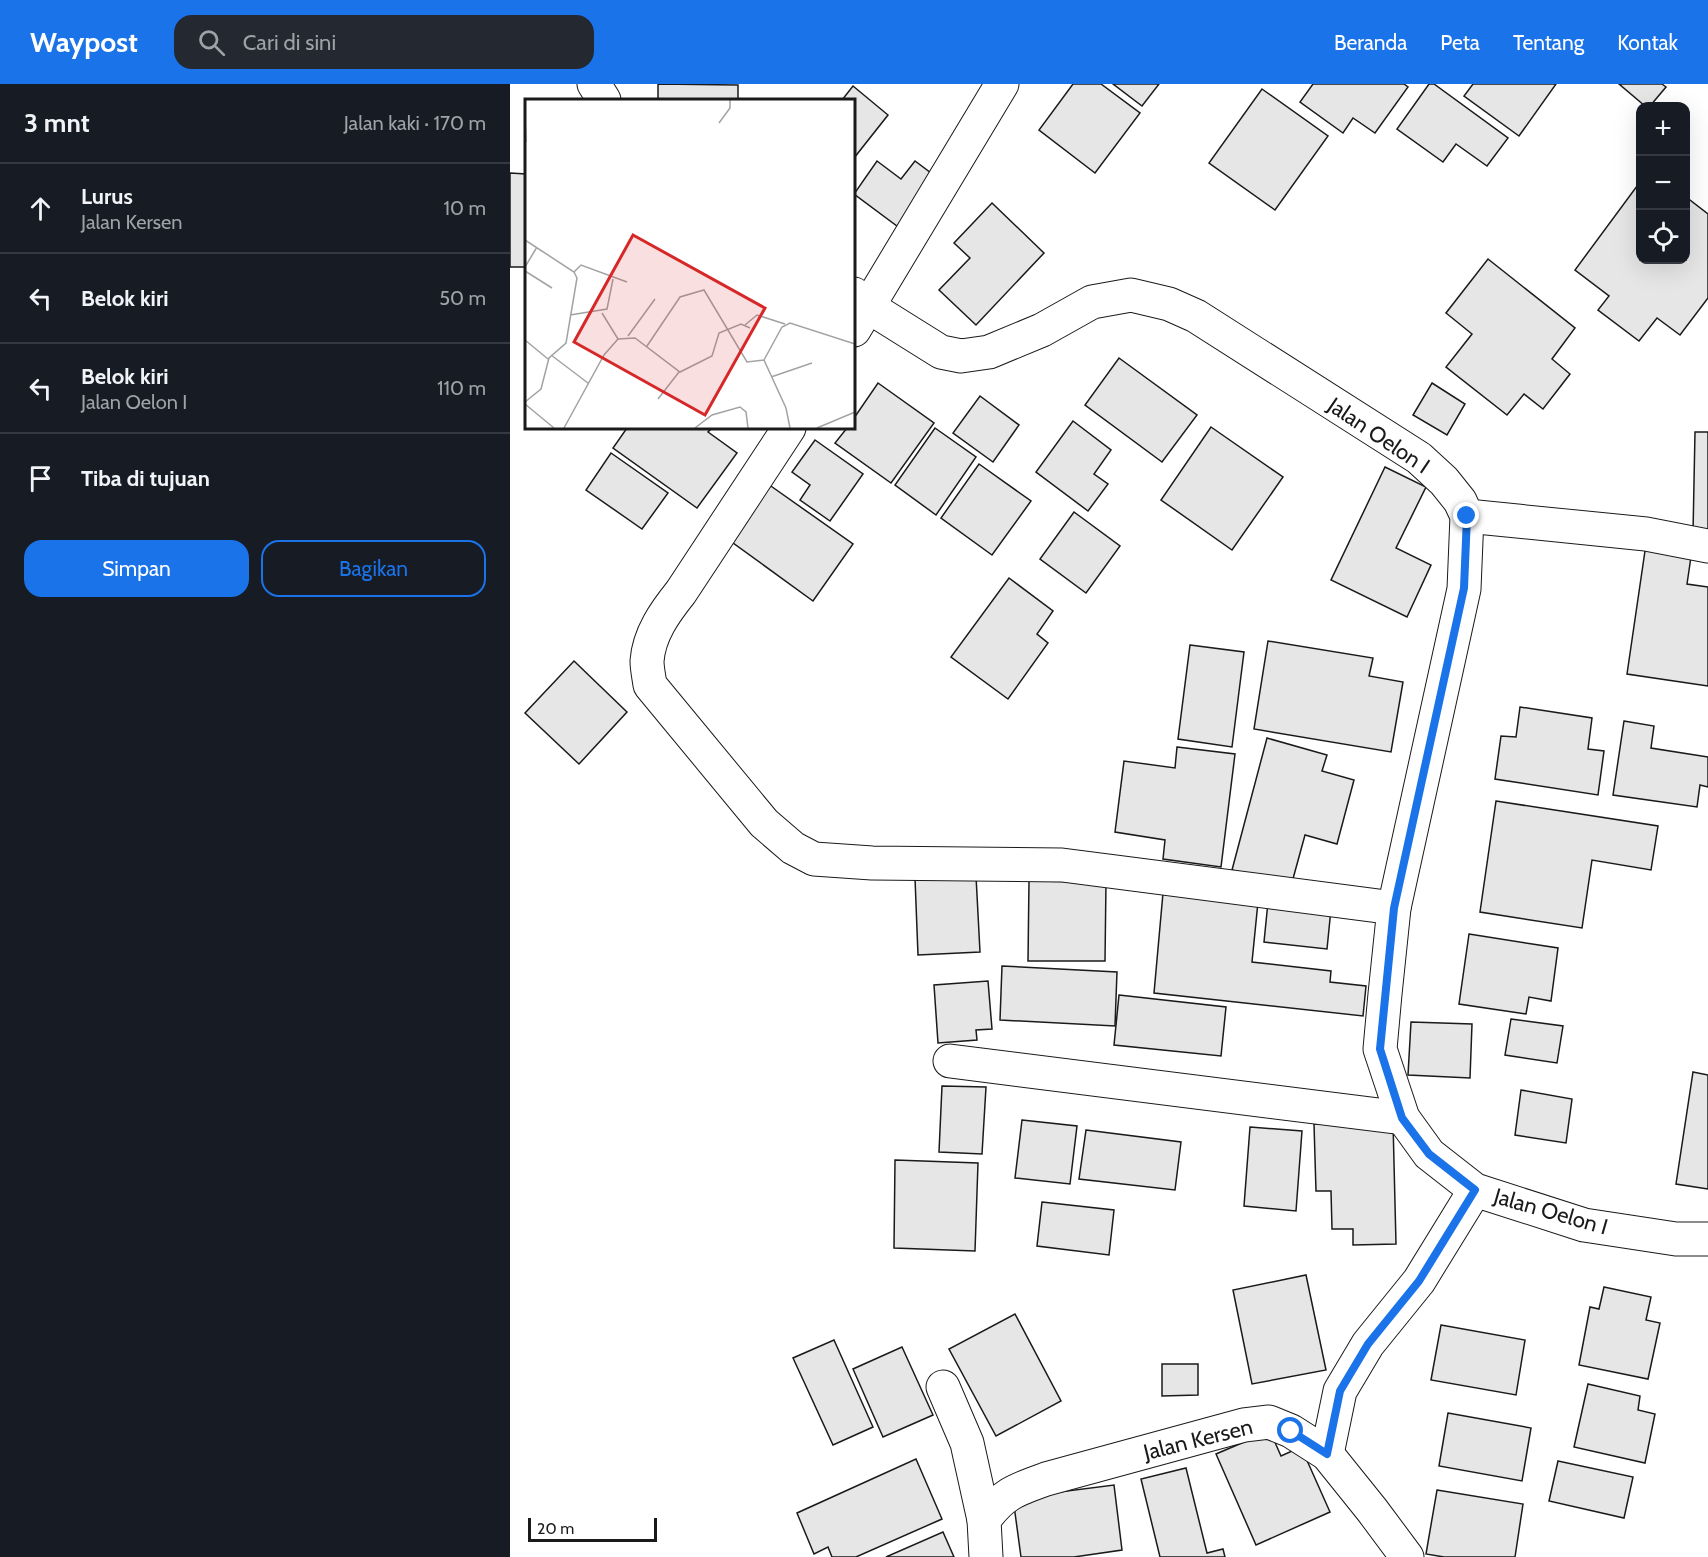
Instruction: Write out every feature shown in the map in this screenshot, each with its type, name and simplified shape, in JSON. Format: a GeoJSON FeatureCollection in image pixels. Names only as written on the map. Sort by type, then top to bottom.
{"type":"FeatureCollection","features":[{"type":"Feature","properties":{"kind":"street"},"geometry":{"type":"LineString","coordinates":[[594,84],[603,99]]}},
{"type":"Feature","properties":{"kind":"street"},"geometry":{"type":"LineString","coordinates":[[859,310],[1002,84]]}},
{"type":"Feature","properties":{"kind":"street","name":"Jalan Oelon I"},"geometry":{"type":"LineString","coordinates":[[859,310],[941,352],[961,356],[989,352],[1042,330],[1092,302],[1131,295],[1169,304],[1196,316],[1419,458],[1444,481],[1460,501],[1467,516],[1464,588],[1394,908],[1380,1049],[1402,1118],[1429,1154],[1475,1190],[1584,1225],[1676,1239],[1708,1239]]}},
{"type":"Feature","properties":{"kind":"street"},"geometry":{"type":"LineString","coordinates":[[788,429],[681,592],[664,612],[651,639],[647,662],[650,685],[764,823],[794,848],[814,860],[1062,864],[1394,908]]}},
{"type":"Feature","properties":{"kind":"street"},"geometry":{"type":"LineString","coordinates":[[1467,516],[1646,534],[1708,546]]}},
{"type":"Feature","properties":{"kind":"street"},"geometry":{"type":"LineString","coordinates":[[950,1061],[1402,1118]]}},
{"type":"Feature","properties":{"kind":"street"},"geometry":{"type":"LineString","coordinates":[[1327,1454],[1340,1391],[1368,1344],[1419,1281],[1475,1190]]}},
{"type":"Feature","properties":{"kind":"street"},"geometry":{"type":"LineString","coordinates":[[943,1387],[966,1443],[984,1520],[986,1557]]}},
{"type":"Feature","properties":{"kind":"street","name":"Jalan Kersen"},"geometry":{"type":"LineString","coordinates":[[984,1520],[996,1504],[1017,1489],[1046,1479],[1244,1425],[1269,1422],[1291,1431],[1327,1454],[1407,1557]]}},
{"type":"Feature","properties":{"kind":"building"},"geometry":{"type":"Polygon","coordinates":[[[658,84],[738,85],[738,99],[658,99],[658,84]]]}},
{"type":"Feature","properties":{"kind":"building"},"geometry":{"type":"Polygon","coordinates":[[[1073,84],[1101,84],[1140,113],[1095,173],[1039,130],[1073,84]]]}},
{"type":"Feature","properties":{"kind":"building"},"geometry":{"type":"Polygon","coordinates":[[[1113,84],[1159,84],[1142,106],[1113,84]]]}},
{"type":"Feature","properties":{"kind":"building"},"geometry":{"type":"Polygon","coordinates":[[[1313,84],[1404,84],[1408,87],[1375,133],[1353,118],[1343,133],[1300,102],[1313,84]]]}},
{"type":"Feature","properties":{"kind":"building"},"geometry":{"type":"Polygon","coordinates":[[[1429,84],[1434,84],[1508,138],[1487,166],[1456,144],[1443,162],[1397,129],[1429,84]]]}},
{"type":"Feature","properties":{"kind":"building"},"geometry":{"type":"Polygon","coordinates":[[[1473,84],[1556,84],[1519,136],[1464,96],[1473,84]]]}},
{"type":"Feature","properties":{"kind":"building"},"geometry":{"type":"Polygon","coordinates":[[[1619,84],[1662,84],[1666,87],[1653,102],[1640,102],[1619,84]]]}},
{"type":"Feature","properties":{"kind":"building"},"geometry":{"type":"Polygon","coordinates":[[[853,86],[888,115],[855,157],[855,99],[843,99],[853,86]]]}},
{"type":"Feature","properties":{"kind":"building"},"geometry":{"type":"Polygon","coordinates":[[[1262,89],[1328,136],[1275,210],[1209,163],[1262,89]]]}},
{"type":"Feature","properties":{"kind":"building"},"geometry":{"type":"Polygon","coordinates":[[[877,161],[901,179],[915,161],[943,182],[905,232],[855,193],[877,161]]]}},
{"type":"Feature","properties":{"kind":"building"},"geometry":{"type":"Polygon","coordinates":[[[510,173],[525,174],[525,267],[510,267],[510,173]]]}},
{"type":"Feature","properties":{"kind":"building"},"geometry":{"type":"Polygon","coordinates":[[[1636,187],[1636,264],[1690,264],[1690,200],[1708,214],[1708,298],[1680,335],[1657,318],[1639,341],[1598,310],[1609,296],[1575,270],[1636,187]]]}},
{"type":"Feature","properties":{"kind":"building"},"geometry":{"type":"Polygon","coordinates":[[[992,203],[1044,253],[976,325],[939,290],[970,258],[954,243],[992,203]]]}},
{"type":"Feature","properties":{"kind":"building"},"geometry":{"type":"Polygon","coordinates":[[[1488,259],[1575,328],[1552,359],[1570,374],[1543,409],[1524,394],[1507,415],[1446,367],[1472,334],[1446,313],[1488,259]]]}},
{"type":"Feature","properties":{"kind":"building"},"geometry":{"type":"Polygon","coordinates":[[[1119,358],[1197,415],[1162,462],[1085,405],[1119,358]]]}},
{"type":"Feature","properties":{"kind":"building"},"geometry":{"type":"Polygon","coordinates":[[[878,383],[934,423],[891,483],[835,443],[846,429],[855,429],[855,417],[878,383]]]}},
{"type":"Feature","properties":{"kind":"building"},"geometry":{"type":"Polygon","coordinates":[[[1432,383],[1465,404],[1447,435],[1413,415],[1432,383]]]}},
{"type":"Feature","properties":{"kind":"building"},"geometry":{"type":"Polygon","coordinates":[[[980,396],[1019,425],[993,462],[953,433],[980,396]]]}},
{"type":"Feature","properties":{"kind":"building"},"geometry":{"type":"Polygon","coordinates":[[[1073,421],[1111,450],[1094,474],[1108,484],[1088,511],[1036,472],[1073,421]]]}},
{"type":"Feature","properties":{"kind":"building"},"geometry":{"type":"Polygon","coordinates":[[[1211,427],[1283,477],[1232,550],[1161,500],[1211,427]]]}},
{"type":"Feature","properties":{"kind":"building"},"geometry":{"type":"Polygon","coordinates":[[[935,428],[976,457],[936,515],[895,485],[935,428]]]}},
{"type":"Feature","properties":{"kind":"building"},"geometry":{"type":"Polygon","coordinates":[[[626,429],[711,429],[708,432],[737,453],[697,508],[613,448],[626,429]]]}},
{"type":"Feature","properties":{"kind":"building"},"geometry":{"type":"Polygon","coordinates":[[[1695,432],[1708,432],[1708,534],[1693,533],[1695,432]]]}},
{"type":"Feature","properties":{"kind":"building"},"geometry":{"type":"Polygon","coordinates":[[[815,440],[863,474],[830,521],[800,500],[810,485],[792,472],[815,440]]]}},
{"type":"Feature","properties":{"kind":"building"},"geometry":{"type":"Polygon","coordinates":[[[611,453],[668,493],[642,529],[586,490],[611,453]]]}},
{"type":"Feature","properties":{"kind":"building"},"geometry":{"type":"Polygon","coordinates":[[[979,464],[1031,501],[992,555],[941,518],[979,464]]]}},
{"type":"Feature","properties":{"kind":"building"},"geometry":{"type":"Polygon","coordinates":[[[1385,467],[1426,487],[1396,548],[1431,565],[1407,617],[1331,580],[1385,467]]]}},
{"type":"Feature","properties":{"kind":"building"},"geometry":{"type":"Polygon","coordinates":[[[768,484],[853,544],[813,601],[729,540],[768,484]]]}},
{"type":"Feature","properties":{"kind":"building"},"geometry":{"type":"Polygon","coordinates":[[[1074,512],[1120,546],[1086,593],[1040,559],[1074,512]]]}},
{"type":"Feature","properties":{"kind":"building"},"geometry":{"type":"Polygon","coordinates":[[[1646,544],[1692,550],[1687,584],[1708,587],[1708,686],[1627,674],[1646,544]]]}},
{"type":"Feature","properties":{"kind":"building"},"geometry":{"type":"Polygon","coordinates":[[[1009,578],[1053,611],[1037,634],[1048,643],[1008,699],[951,657],[1009,578]]]}},
{"type":"Feature","properties":{"kind":"building"},"geometry":{"type":"Polygon","coordinates":[[[1268,641],[1373,658],[1369,676],[1403,682],[1391,752],[1254,729],[1268,641]]]}},
{"type":"Feature","properties":{"kind":"building"},"geometry":{"type":"Polygon","coordinates":[[[1190,645],[1244,652],[1232,747],[1178,739],[1190,645]]]}},
{"type":"Feature","properties":{"kind":"building"},"geometry":{"type":"Polygon","coordinates":[[[574,661],[627,712],[579,764],[525,713],[574,661]]]}},
{"type":"Feature","properties":{"kind":"building"},"geometry":{"type":"Polygon","coordinates":[[[1520,707],[1592,718],[1588,749],[1604,751],[1598,795],[1495,779],[1501,736],[1516,737],[1520,707]]]}},
{"type":"Feature","properties":{"kind":"building"},"geometry":{"type":"Polygon","coordinates":[[[1624,721],[1654,726],[1651,748],[1708,757],[1708,787],[1700,785],[1697,807],[1613,795],[1624,721]]]}},
{"type":"Feature","properties":{"kind":"building"},"geometry":{"type":"Polygon","coordinates":[[[1267,738],[1327,755],[1322,771],[1354,780],[1337,844],[1305,835],[1291,886],[1232,870],[1267,738]]]}},
{"type":"Feature","properties":{"kind":"building"},"geometry":{"type":"Polygon","coordinates":[[[1177,747],[1235,754],[1221,867],[1163,859],[1165,840],[1115,832],[1124,761],[1175,768],[1177,747]]]}},
{"type":"Feature","properties":{"kind":"building"},"geometry":{"type":"Polygon","coordinates":[[[1496,801],[1658,826],[1651,870],[1592,860],[1582,928],[1480,912],[1496,801]]]}},
{"type":"Feature","properties":{"kind":"building"},"geometry":{"type":"Polygon","coordinates":[[[976,876],[980,952],[918,955],[915,878],[976,876]]]}},
{"type":"Feature","properties":{"kind":"building"},"geometry":{"type":"Polygon","coordinates":[[[1029,881],[1106,882],[1105,961],[1028,961],[1029,881]]]}},
{"type":"Feature","properties":{"kind":"building"},"geometry":{"type":"Polygon","coordinates":[[[1163,893],[1258,902],[1252,962],[1331,971],[1330,982],[1366,986],[1363,1016],[1154,993],[1163,893]]]}},
{"type":"Feature","properties":{"kind":"building"},"geometry":{"type":"Polygon","coordinates":[[[1268,902],[1331,909],[1327,949],[1264,942],[1268,902]]]}},
{"type":"Feature","properties":{"kind":"building"},"geometry":{"type":"Polygon","coordinates":[[[1469,934],[1558,948],[1551,1001],[1529,997],[1526,1014],[1459,1004],[1469,934]]]}},
{"type":"Feature","properties":{"kind":"building"},"geometry":{"type":"Polygon","coordinates":[[[1002,966],[1117,972],[1115,1026],[1000,1020],[1002,966]]]}},
{"type":"Feature","properties":{"kind":"building"},"geometry":{"type":"Polygon","coordinates":[[[988,981],[992,1029],[976,1030],[977,1040],[938,1043],[934,985],[988,981]]]}},
{"type":"Feature","properties":{"kind":"building"},"geometry":{"type":"Polygon","coordinates":[[[1119,995],[1226,1007],[1221,1056],[1114,1045],[1119,995]]]}},
{"type":"Feature","properties":{"kind":"building"},"geometry":{"type":"Polygon","coordinates":[[[1511,1019],[1563,1026],[1557,1063],[1505,1055],[1511,1019]]]}},
{"type":"Feature","properties":{"kind":"building"},"geometry":{"type":"Polygon","coordinates":[[[1411,1022],[1472,1024],[1470,1078],[1408,1075],[1411,1022]]]}},
{"type":"Feature","properties":{"kind":"building"},"geometry":{"type":"Polygon","coordinates":[[[1693,1072],[1708,1075],[1708,1189],[1676,1184],[1693,1072]]]}},
{"type":"Feature","properties":{"kind":"building"},"geometry":{"type":"Polygon","coordinates":[[[942,1086],[986,1087],[982,1154],[939,1152],[942,1086]]]}},
{"type":"Feature","properties":{"kind":"building"},"geometry":{"type":"Polygon","coordinates":[[[1521,1090],[1572,1099],[1566,1143],[1515,1135],[1521,1090]]]}},
{"type":"Feature","properties":{"kind":"building"},"geometry":{"type":"Polygon","coordinates":[[[1022,1120],[1077,1126],[1070,1184],[1015,1178],[1022,1120]]]}},
{"type":"Feature","properties":{"kind":"building"},"geometry":{"type":"Polygon","coordinates":[[[1393,1122],[1396,1244],[1353,1245],[1353,1229],[1332,1229],[1331,1191],[1316,1191],[1314,1124],[1393,1122]]]}},
{"type":"Feature","properties":{"kind":"building"},"geometry":{"type":"Polygon","coordinates":[[[1250,1127],[1302,1131],[1296,1211],[1244,1206],[1250,1127]]]}},
{"type":"Feature","properties":{"kind":"building"},"geometry":{"type":"Polygon","coordinates":[[[1086,1130],[1181,1142],[1175,1190],[1079,1179],[1086,1130]]]}},
{"type":"Feature","properties":{"kind":"building"},"geometry":{"type":"Polygon","coordinates":[[[895,1160],[978,1163],[975,1251],[894,1248],[895,1160]]]}},
{"type":"Feature","properties":{"kind":"building"},"geometry":{"type":"Polygon","coordinates":[[[1042,1202],[1114,1210],[1109,1255],[1037,1246],[1042,1202]]]}},
{"type":"Feature","properties":{"kind":"building"},"geometry":{"type":"Polygon","coordinates":[[[1306,1275],[1326,1370],[1252,1384],[1233,1290],[1306,1275]]]}},
{"type":"Feature","properties":{"kind":"building"},"geometry":{"type":"Polygon","coordinates":[[[1604,1287],[1651,1297],[1646,1320],[1660,1323],[1648,1379],[1579,1365],[1590,1307],[1599,1309],[1604,1287]]]}},
{"type":"Feature","properties":{"kind":"building"},"geometry":{"type":"Polygon","coordinates":[[[1015,1314],[1061,1401],[996,1436],[949,1349],[1015,1314]]]}},
{"type":"Feature","properties":{"kind":"building"},"geometry":{"type":"Polygon","coordinates":[[[1441,1325],[1525,1340],[1516,1395],[1431,1380],[1441,1325]]]}},
{"type":"Feature","properties":{"kind":"building"},"geometry":{"type":"Polygon","coordinates":[[[834,1340],[873,1427],[833,1445],[793,1358],[834,1340]]]}},
{"type":"Feature","properties":{"kind":"building"},"geometry":{"type":"Polygon","coordinates":[[[902,1347],[933,1415],[883,1437],[853,1369],[902,1347]]]}},
{"type":"Feature","properties":{"kind":"building"},"geometry":{"type":"Polygon","coordinates":[[[1162,1364],[1198,1364],[1198,1395],[1162,1396],[1162,1364]]]}},
{"type":"Feature","properties":{"kind":"building"},"geometry":{"type":"Polygon","coordinates":[[[1588,1384],[1640,1396],[1638,1410],[1655,1414],[1645,1463],[1574,1447],[1588,1384]]]}},
{"type":"Feature","properties":{"kind":"building"},"geometry":{"type":"Polygon","coordinates":[[[1448,1413],[1531,1428],[1522,1481],[1439,1466],[1448,1413]]]}},
{"type":"Feature","properties":{"kind":"building"},"geometry":{"type":"Polygon","coordinates":[[[1270,1431],[1281,1456],[1301,1447],[1330,1512],[1256,1545],[1216,1454],[1270,1431]]]}},
{"type":"Feature","properties":{"kind":"building"},"geometry":{"type":"Polygon","coordinates":[[[916,1459],[942,1519],[856,1557],[832,1557],[828,1547],[814,1554],[797,1513],[916,1459]]]}},
{"type":"Feature","properties":{"kind":"building"},"geometry":{"type":"Polygon","coordinates":[[[1558,1461],[1633,1477],[1624,1518],[1549,1501],[1558,1461]]]}},
{"type":"Feature","properties":{"kind":"building"},"geometry":{"type":"Polygon","coordinates":[[[1186,1468],[1207,1553],[1223,1549],[1225,1557],[1160,1557],[1141,1479],[1186,1468]]]}},
{"type":"Feature","properties":{"kind":"building"},"geometry":{"type":"Polygon","coordinates":[[[1114,1485],[1122,1550],[1074,1557],[1021,1557],[1013,1498],[1114,1485]]]}},
{"type":"Feature","properties":{"kind":"building"},"geometry":{"type":"Polygon","coordinates":[[[1437,1490],[1523,1504],[1515,1557],[1444,1557],[1426,1554],[1437,1490]]]}},
{"type":"Feature","properties":{"kind":"building"},"geometry":{"type":"Polygon","coordinates":[[[943,1532],[954,1557],[886,1557],[943,1532]]]}},
{"type":"Feature","properties":{"kind":"route"},"geometry":{"type":"LineString","coordinates":[[1291,1431],[1327,1454],[1340,1391],[1368,1344],[1419,1281],[1475,1190],[1429,1154],[1402,1118],[1380,1049],[1394,908],[1464,588],[1467,516]]}}]}
